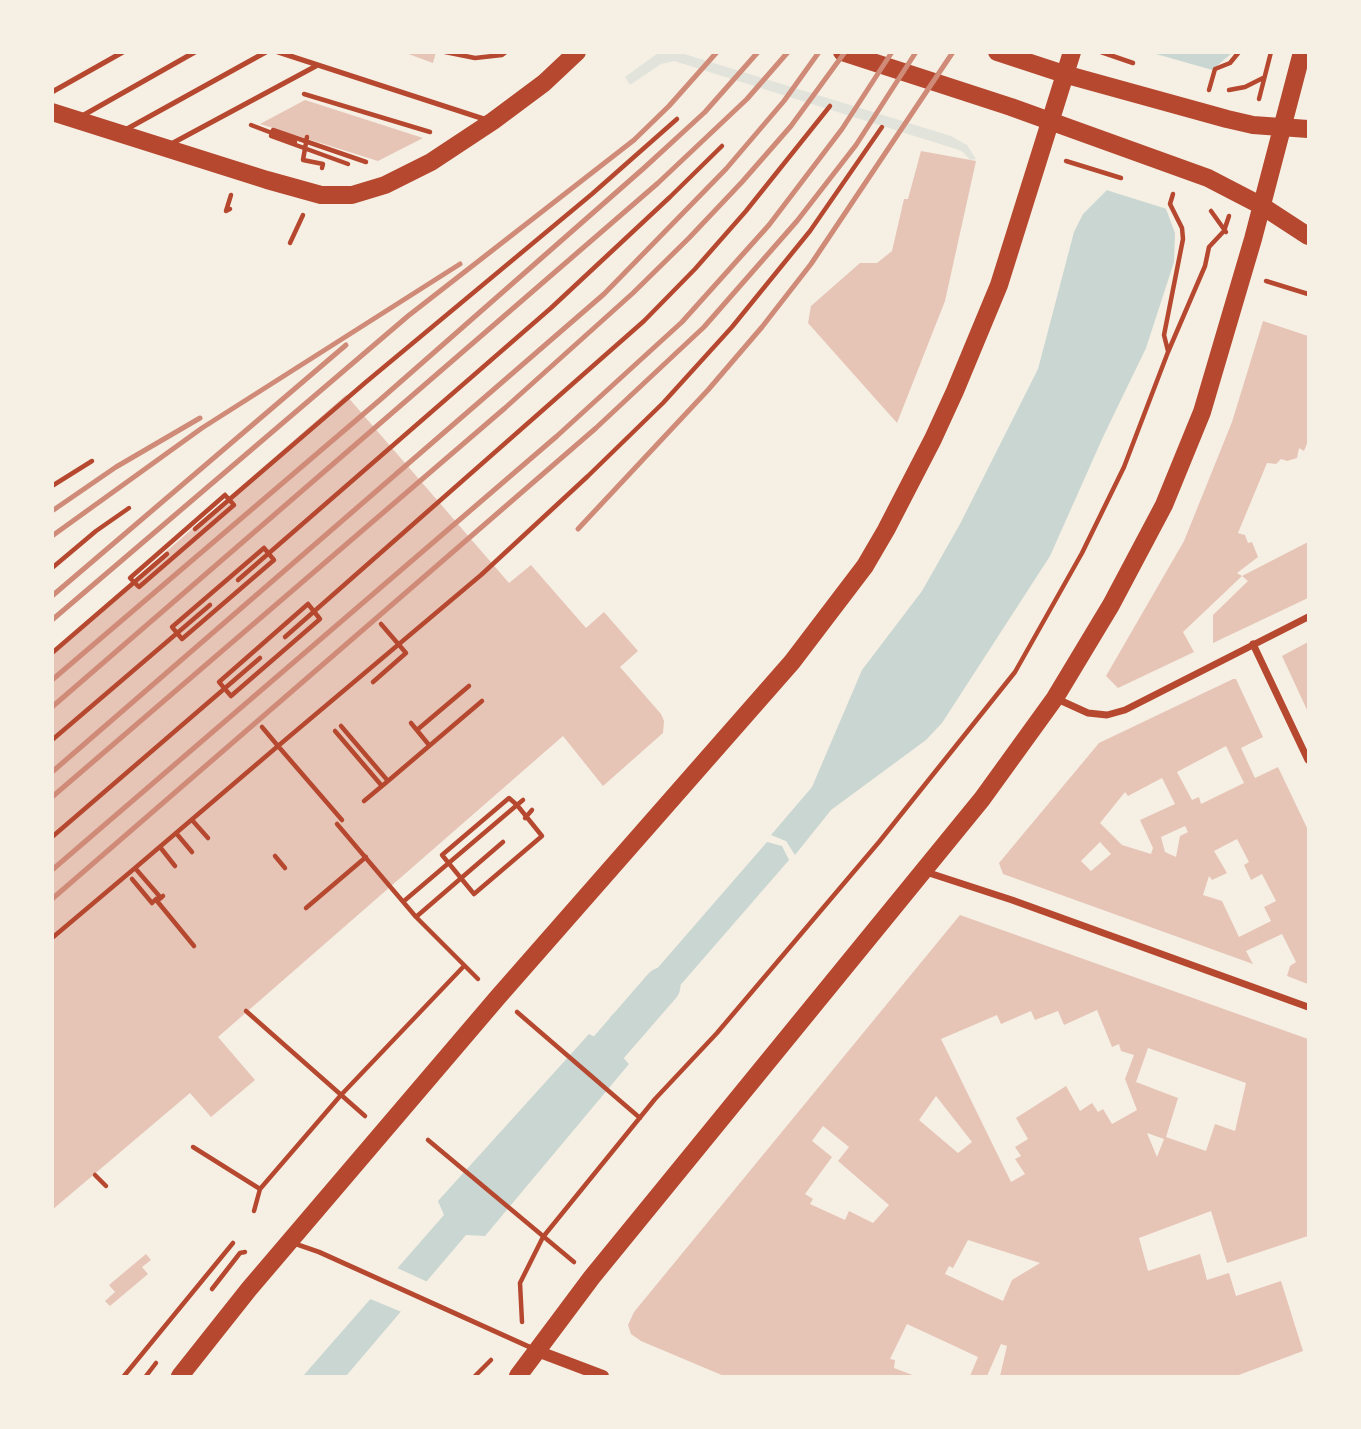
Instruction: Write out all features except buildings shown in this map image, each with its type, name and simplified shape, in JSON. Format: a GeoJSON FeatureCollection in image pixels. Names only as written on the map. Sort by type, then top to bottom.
{"type":"FeatureCollection","features":[{"type":"Feature","properties":{"kind":"main road"},"geometry":{"type":"LineString","coordinates":[[842,52],[1049,120],[1208,178],[1262,206],[1308,236]]}},
{"type":"Feature","properties":{"kind":"main road"},"geometry":{"type":"LineString","coordinates":[[997,52],[1064,74],[1253,125],[1308,130]]}},
{"type":"Feature","properties":{"kind":"main road"},"geometry":{"type":"LineString","coordinates":[[180,1377],[223,1321],[589,890],[792,662],[865,566],[892,519],[955,391],[999,285],[1072,52]]}},
{"type":"Feature","properties":{"kind":"main road"},"geometry":{"type":"LineString","coordinates":[[518,1377],[592,1277],[982,799],[1055,698],[1111,605],[1164,505],[1202,412],[1262,206],[1302,52]]}},
{"type":"Feature","properties":{"kind":"main road"},"geometry":{"type":"LineString","coordinates":[[52,112],[321,195],[352,195],[385,185],[414,172],[493,121],[571,56]]}},
{"type":"Feature","properties":{"kind":"street"},"geometry":{"type":"LineString","coordinates":[[1055,698],[1088,713],[1107,715],[1125,710],[1308,617]]}},
{"type":"Feature","properties":{"kind":"street"},"geometry":{"type":"LineString","coordinates":[[1253,644],[1308,760]]}},
{"type":"Feature","properties":{"kind":"street"},"geometry":{"type":"LineString","coordinates":[[924,871],[1308,1007]]}},
{"type":"Feature","properties":{"kind":"street"},"geometry":{"type":"LineString","coordinates":[[537,1351],[603,1377]]}},
{"type":"Feature","properties":{"kind":"lane"},"geometry":{"type":"LineString","coordinates":[[52,92],[123,52]]}},
{"type":"Feature","properties":{"kind":"lane"},"geometry":{"type":"LineString","coordinates":[[76,119],[195,52]]}},
{"type":"Feature","properties":{"kind":"lane"},"geometry":{"type":"LineString","coordinates":[[119,133],[266,52]]}},
{"type":"Feature","properties":{"kind":"lane"},"geometry":{"type":"LineString","coordinates":[[278,52],[493,121]]}},
{"type":"Feature","properties":{"kind":"lane"},"geometry":{"type":"LineString","coordinates":[[165,147],[317,65]]}},
{"type":"Feature","properties":{"kind":"lane"},"geometry":{"type":"LineString","coordinates":[[290,1242],[537,1351]]}},
{"type":"Feature","properties":{"kind":"path"},"geometry":{"type":"LineString","coordinates":[[445,52],[475,58],[502,55],[506,52]]}},
{"type":"Feature","properties":{"kind":"path"},"geometry":{"type":"LineString","coordinates":[[475,58],[478,52]]}},
{"type":"Feature","properties":{"kind":"path"},"geometry":{"type":"LineString","coordinates":[[1101,52],[1123,60]]}},
{"type":"Feature","properties":{"kind":"path"},"geometry":{"type":"LineString","coordinates":[[1235,90],[1264,78],[1271,52]]}},
{"type":"Feature","properties":{"kind":"path"},"geometry":{"type":"LineString","coordinates":[[300,93],[435,133]]}},
{"type":"Feature","properties":{"kind":"path"},"geometry":{"type":"LineString","coordinates":[[285,637],[644,321],[746,211],[830,106]]}},
{"type":"Feature","properties":{"kind":"path"},"geometry":{"type":"LineString","coordinates":[[255,116],[243,122],[348,163]]}},
{"type":"Feature","properties":{"kind":"path"},"geometry":{"type":"LineString","coordinates":[[195,529],[677,119]]}},
{"type":"Feature","properties":{"kind":"path"},"geometry":{"type":"LineString","coordinates":[[52,937],[481,575],[588,476],[698,366],[810,231],[882,127]]}},
{"type":"Feature","properties":{"kind":"path"},"geometry":{"type":"LineString","coordinates":[[249,128],[272,133],[273,130],[369,163]]}},
{"type":"Feature","properties":{"kind":"path"},"geometry":{"type":"LineString","coordinates":[[238,580],[551,308],[662,206],[722,146]]}},
{"type":"Feature","properties":{"kind":"path"},"geometry":{"type":"LineString","coordinates":[[522,1322],[520,1283],[543,1237],[640,1118],[717,1033],[880,842],[1015,672],[1082,553],[1124,467],[1168,352],[1205,267],[1209,247],[1224,231],[1207,207]]}},
{"type":"Feature","properties":{"kind":"path"},"geometry":{"type":"LineString","coordinates":[[222,210],[230,212]]}},
{"type":"Feature","properties":{"kind":"path"},"geometry":{"type":"LineString","coordinates":[[1205,267],[1213,269]]}},
{"type":"Feature","properties":{"kind":"path"},"geometry":{"type":"LineString","coordinates":[[1263,280],[1308,294]]}},
{"type":"Feature","properties":{"kind":"path"},"geometry":{"type":"LineString","coordinates":[[52,485],[92,461]]}},
{"type":"Feature","properties":{"kind":"path"},"geometry":{"type":"LineString","coordinates":[[225,495],[230,500],[234,505],[139,587],[134,582],[130,578],[225,495]]}},
{"type":"Feature","properties":{"kind":"path"},"geometry":{"type":"LineString","coordinates":[[52,568],[96,531],[129,508]]}},
{"type":"Feature","properties":{"kind":"path"},"geometry":{"type":"LineString","coordinates":[[264,548],[274,560],[183,639],[177,633],[172,627],[264,548]]}},
{"type":"Feature","properties":{"kind":"path"},"geometry":{"type":"LineString","coordinates":[[52,653],[167,554]]}},
{"type":"Feature","properties":{"kind":"path"},"geometry":{"type":"LineString","coordinates":[[308,604],[314,611],[320,619],[231,696],[219,682],[308,604]]}},
{"type":"Feature","properties":{"kind":"path"},"geometry":{"type":"LineString","coordinates":[[52,740],[210,605]]}},
{"type":"Feature","properties":{"kind":"path"},"geometry":{"type":"LineString","coordinates":[[373,682],[406,653],[381,624]]}},
{"type":"Feature","properties":{"kind":"path"},"geometry":{"type":"LineString","coordinates":[[52,837],[260,658]]}},
{"type":"Feature","properties":{"kind":"path"},"geometry":{"type":"LineString","coordinates":[[417,730],[469,686]]}},
{"type":"Feature","properties":{"kind":"path"},"geometry":{"type":"LineString","coordinates":[[364,801],[482,701]]}},
{"type":"Feature","properties":{"kind":"path"},"geometry":{"type":"LineString","coordinates":[[411,723],[429,745]]}},
{"type":"Feature","properties":{"kind":"path"},"geometry":{"type":"LineString","coordinates":[[341,726],[388,781]]}},
{"type":"Feature","properties":{"kind":"path"},"geometry":{"type":"LineString","coordinates":[[262,727],[416,917],[487,987]]}},
{"type":"Feature","properties":{"kind":"path"},"geometry":{"type":"LineString","coordinates":[[335,731],[382,786]]}},
{"type":"Feature","properties":{"kind":"path"},"geometry":{"type":"LineString","coordinates":[[509,797],[517,805],[542,836],[474,894],[442,855],[509,797]]}},
{"type":"Feature","properties":{"kind":"path"},"geometry":{"type":"LineString","coordinates":[[404,901],[523,800],[517,805]]}},
{"type":"Feature","properties":{"kind":"path"},"geometry":{"type":"LineString","coordinates":[[192,820],[208,838]]}},
{"type":"Feature","properties":{"kind":"path"},"geometry":{"type":"LineString","coordinates":[[176,833],[192,852]]}},
{"type":"Feature","properties":{"kind":"path"},"geometry":{"type":"LineString","coordinates":[[416,917],[503,842]]}},
{"type":"Feature","properties":{"kind":"path"},"geometry":{"type":"LineString","coordinates":[[160,847],[175,866]]}},
{"type":"Feature","properties":{"kind":"path"},"geometry":{"type":"LineString","coordinates":[[275,856],[285,867]]}},
{"type":"Feature","properties":{"kind":"path"},"geometry":{"type":"LineString","coordinates":[[306,908],[366,857]]}},
{"type":"Feature","properties":{"kind":"path"},"geometry":{"type":"LineString","coordinates":[[135,868],[162,896]]}},
{"type":"Feature","properties":{"kind":"path"},"geometry":{"type":"LineString","coordinates":[[132,879],[152,903],[162,896]]}},
{"type":"Feature","properties":{"kind":"path"},"geometry":{"type":"LineString","coordinates":[[162,896],[157,901],[169,911],[194,946]]}},
{"type":"Feature","properties":{"kind":"path"},"geometry":{"type":"LineString","coordinates":[[254,1211],[260,1189],[341,1095],[464,967]]}},
{"type":"Feature","properties":{"kind":"path"},"geometry":{"type":"LineString","coordinates":[[513,1010],[640,1118]]}},
{"type":"Feature","properties":{"kind":"path"},"geometry":{"type":"LineString","coordinates":[[246,1011],[371,1121]]}},
{"type":"Feature","properties":{"kind":"path"},"geometry":{"type":"LineString","coordinates":[[428,1140],[578,1265]]}},
{"type":"Feature","properties":{"kind":"path"},"geometry":{"type":"LineString","coordinates":[[193,1147],[260,1189]]}},
{"type":"Feature","properties":{"kind":"path"},"geometry":{"type":"LineString","coordinates":[[95,1175],[106,1186]]}},
{"type":"Feature","properties":{"kind":"path"},"geometry":{"type":"LineString","coordinates":[[124,1377],[233,1243]]}},
{"type":"Feature","properties":{"kind":"path"},"geometry":{"type":"LineString","coordinates":[[475,1377],[491,1360]]}},
{"type":"Feature","properties":{"kind":"shaded area"},"geometry":{"type":"Polygon","coordinates":[[[658,53],[681,53],[951,136],[967,145],[976,159],[970,160],[956,149],[674,61],[661,64],[630,85],[625,77],[658,53]]]}},
{"type":"Feature","properties":{"kind":"shaded area"},"geometry":{"type":"Polygon","coordinates":[[[1153,53],[1232,53],[1212,70],[1166,209],[1175,233],[1174,262],[1146,348],[1050,556],[942,723],[926,740],[831,810],[795,855],[786,841],[771,835],[812,787],[862,670],[922,591],[960,524],[1038,369],[1074,232],[1083,214],[1108,189],[1153,53]]]}},
{"type":"Feature","properties":{"kind":"shaded area"},"geometry":{"type":"Polygon","coordinates":[[[767,842],[782,846],[789,860],[644,1027],[646,1031],[637,1039],[629,1024],[610,1017],[622,1009],[767,842]]]}},
{"type":"Feature","properties":{"kind":"shaded area"},"geometry":{"type":"Polygon","coordinates":[[[609,1023],[623,1030],[630,1043],[620,1054],[629,1064],[485,1236],[466,1235],[346,1376],[303,1376],[444,1215],[438,1201],[589,1034],[597,1038],[609,1023]]]}},
{"type":"Feature","properties":{"kind":"pier"},"geometry":{"type":"Polygon","coordinates":[[[1149,52],[1216,71],[1170,210],[1103,189],[1149,52]]]}},
{"type":"Feature","properties":{"kind":"pier"},"geometry":{"type":"Polygon","coordinates":[[[395,1267],[430,1283],[404,1313],[368,1298],[395,1267]]]}},
{"type":"Feature","properties":{"kind":"waterway"},"geometry":{"type":"LineString","coordinates":[[590,1069],[662,986]]}},
{"type":"Feature","properties":{"kind":"railway"},"geometry":{"type":"LineString","coordinates":[[52,620],[408,316],[634,140],[669,106],[717,52]]}},
{"type":"Feature","properties":{"kind":"railway"},"geometry":{"type":"LineString","coordinates":[[52,680],[381,399],[644,168],[705,112],[758,52]]}},
{"type":"Feature","properties":{"kind":"railway"},"geometry":{"type":"LineString","coordinates":[[52,707],[658,183],[747,99],[788,52]]}},
{"type":"Feature","properties":{"kind":"railway"},"geometry":{"type":"LineString","coordinates":[[52,772],[604,294],[726,169],[784,101],[819,52]]}},
{"type":"Feature","properties":{"kind":"railway"},"geometry":{"type":"LineString","coordinates":[[52,797],[505,408],[633,293],[742,182],[791,126],[845,52]]}},
{"type":"Feature","properties":{"kind":"railway"},"geometry":{"type":"LineString","coordinates":[[52,870],[557,436],[682,322],[769,225],[842,129],[892,52]]}},
{"type":"Feature","properties":{"kind":"railway"},"geometry":{"type":"LineString","coordinates":[[52,899],[596,428],[704,327],[797,221],[856,145],[916,52]]}},
{"type":"Feature","properties":{"kind":"railway"},"geometry":{"type":"LineString","coordinates":[[578,529],[708,390],[762,327],[811,264],[953,52]]}},
{"type":"Feature","properties":{"kind":"railway"},"geometry":{"type":"LineString","coordinates":[[52,536],[202,428],[460,264]]}},
{"type":"Feature","properties":{"kind":"railway"},"geometry":{"type":"LineString","coordinates":[[52,596],[346,345]]}},
{"type":"Feature","properties":{"kind":"railway"},"geometry":{"type":"LineString","coordinates":[[52,511],[116,467],[200,418]]}}]}
